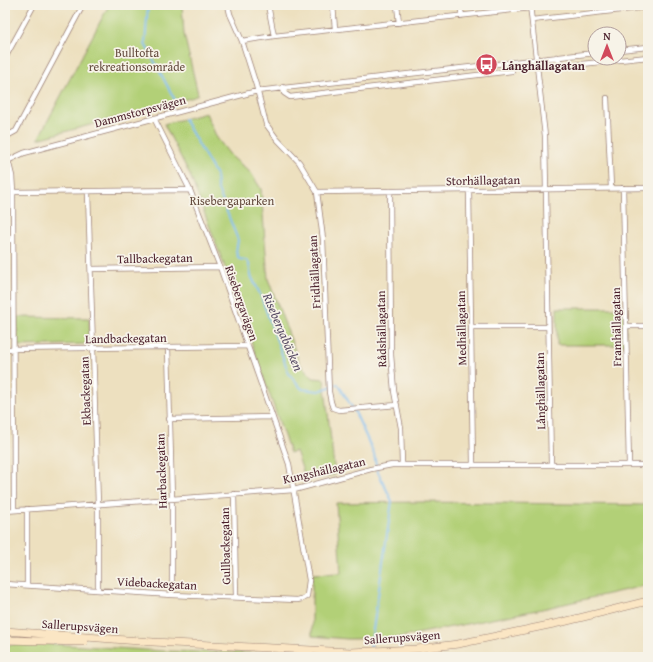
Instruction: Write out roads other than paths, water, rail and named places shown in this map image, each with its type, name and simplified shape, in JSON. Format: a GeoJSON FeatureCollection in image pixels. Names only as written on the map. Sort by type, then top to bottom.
{"type":"FeatureCollection","features":[{"type":"Feature","properties":{"kind":"main road","name":"Sallerupsvägen"},"geometry":{"type":"LineString","coordinates":[[5,631],[153,642],[350,652],[417,649],[458,644],[555,624],[648,601]]}},
{"type":"Feature","properties":{"kind":"main road","name":"Sallerupsvägen"},"geometry":{"type":"LineString","coordinates":[[5,640],[153,642]]}},
{"type":"Feature","properties":{"kind":"street"},"geometry":{"type":"LineString","coordinates":[[5,58],[34,5]]}},
{"type":"Feature","properties":{"kind":"street"},"geometry":{"type":"LineString","coordinates":[[5,137],[16,131],[83,5]]}},
{"type":"Feature","properties":{"kind":"street","name":"Fridhällagatan"},"geometry":{"type":"LineString","coordinates":[[228,5],[230,14],[242,41],[266,124],[277,139],[299,162],[317,192],[323,239],[329,392],[331,402],[334,408],[339,410],[397,405]]}},
{"type":"Feature","properties":{"kind":"street"},"geometry":{"type":"LineString","coordinates":[[268,5],[274,36]]}},
{"type":"Feature","properties":{"kind":"street"},"geometry":{"type":"LineString","coordinates":[[333,5],[335,29]]}},
{"type":"Feature","properties":{"kind":"street"},"geometry":{"type":"LineString","coordinates":[[397,5],[399,23]]}},
{"type":"Feature","properties":{"kind":"street"},"geometry":{"type":"LineString","coordinates":[[460,5],[462,16]]}},
{"type":"Feature","properties":{"kind":"street"},"geometry":{"type":"LineString","coordinates":[[242,41],[274,36],[462,16],[530,7]]}},
{"type":"Feature","properties":{"kind":"street","name":"Långhällagatan"},"geometry":{"type":"LineString","coordinates":[[530,7],[545,136],[551,465]]}},
{"type":"Feature","properties":{"kind":"street"},"geometry":{"type":"LineString","coordinates":[[532,20],[648,7]]}},
{"type":"Feature","properties":{"kind":"street"},"geometry":{"type":"LineString","coordinates":[[627,49],[648,47]]}},
{"type":"Feature","properties":{"kind":"street","name":"Dammstorpsvägen"},"geometry":{"type":"LineString","coordinates":[[6,161],[24,153],[257,91],[587,54]]}},
{"type":"Feature","properties":{"kind":"street"},"geometry":{"type":"LineString","coordinates":[[556,57],[563,66],[648,57]]}},
{"type":"Feature","properties":{"kind":"street"},"geometry":{"type":"LineString","coordinates":[[283,87],[284,92],[290,97],[512,72],[511,62]]}},
{"type":"Feature","properties":{"kind":"street"},"geometry":{"type":"LineString","coordinates":[[607,98],[611,188]]}},
{"type":"Feature","properties":{"kind":"street","name":"Risebergavägen"},"geometry":{"type":"LineString","coordinates":[[154,118],[190,190],[220,267],[289,464],[309,580],[306,596]]}},
{"type":"Feature","properties":{"kind":"street"},"geometry":{"type":"LineString","coordinates":[[5,148],[6,161],[12,176],[14,510]]}},
{"type":"Feature","properties":{"kind":"street","name":"Framhällagatan"},"geometry":{"type":"LineString","coordinates":[[623,188],[628,465]]}},
{"type":"Feature","properties":{"kind":"street","name":"Storhällagatan"},"geometry":{"type":"LineString","coordinates":[[317,192],[648,188]]}},
{"type":"Feature","properties":{"kind":"street"},"geometry":{"type":"LineString","coordinates":[[12,192],[190,190]]}},
{"type":"Feature","properties":{"kind":"street","name":"Medhällagatan"},"geometry":{"type":"LineString","coordinates":[[469,190],[474,465]]}},
{"type":"Feature","properties":{"kind":"street","name":"Rådshällagatan"},"geometry":{"type":"LineString","coordinates":[[390,191],[391,355],[394,391],[401,428],[402,465]]}},
{"type":"Feature","properties":{"kind":"street","name":"Ekbackegatan"},"geometry":{"type":"LineString","coordinates":[[88,192],[98,504],[98,590]]}},
{"type":"Feature","properties":{"kind":"street"},"geometry":{"type":"LineString","coordinates":[[5,240],[13,240]]}},
{"type":"Feature","properties":{"kind":"street","name":"Tallbackegatan"},"geometry":{"type":"LineString","coordinates":[[91,269],[220,267]]}},
{"type":"Feature","properties":{"kind":"street"},"geometry":{"type":"LineString","coordinates":[[626,326],[648,326]]}},
{"type":"Feature","properties":{"kind":"street"},"geometry":{"type":"LineString","coordinates":[[471,327],[548,327]]}},
{"type":"Feature","properties":{"kind":"street","name":"Landbackegatan"},"geometry":{"type":"LineString","coordinates":[[5,349],[247,346]]}},
{"type":"Feature","properties":{"kind":"street","name":"Harbackegatan"},"geometry":{"type":"LineString","coordinates":[[168,347],[172,499],[172,595]]}},
{"type":"Feature","properties":{"kind":"street"},"geometry":{"type":"LineString","coordinates":[[170,419],[272,417]]}},
{"type":"Feature","properties":{"kind":"street","name":"Kungshällagatan"},"geometry":{"type":"LineString","coordinates":[[5,511],[294,490],[384,466],[648,465]]}},
{"type":"Feature","properties":{"kind":"street","name":"Gullbackegatan"},"geometry":{"type":"LineString","coordinates":[[234,494],[236,597]]}},
{"type":"Feature","properties":{"kind":"street"},"geometry":{"type":"LineString","coordinates":[[27,509],[27,586]]}},
{"type":"Feature","properties":{"kind":"street","name":"Videbackegatan"},"geometry":{"type":"LineString","coordinates":[[5,584],[172,595],[297,600],[306,596]]}},
{"type":"Feature","properties":{"kind":"waterway"},"geometry":{"type":"LineString","coordinates":[[148,5],[145,44],[176,102]]}},
{"type":"Feature","properties":{"kind":"waterway","name":"Risebergabäcken"},"geometry":{"type":"LineString","coordinates":[[184,119],[216,175],[217,187],[238,240],[236,252],[239,259],[246,260],[249,264],[251,276],[260,294],[289,374],[302,389],[319,391],[338,384],[355,412],[374,454],[377,470],[392,501],[369,657]]}},
{"type":"Feature","properties":{"kind":"place","name":"Långhällagatan"},"geometry":{"type":"Point","coordinates":[486,65]}},
{"type":"Feature","properties":{"kind":"park label","name":"Bulltofta rekreationsområde"},"geometry":{"type":"Point","coordinates":[137,59]}},
{"type":"Feature","properties":{"kind":"park label","name":"Risebergaparken"},"geometry":{"type":"Point","coordinates":[232,200]}}]}
